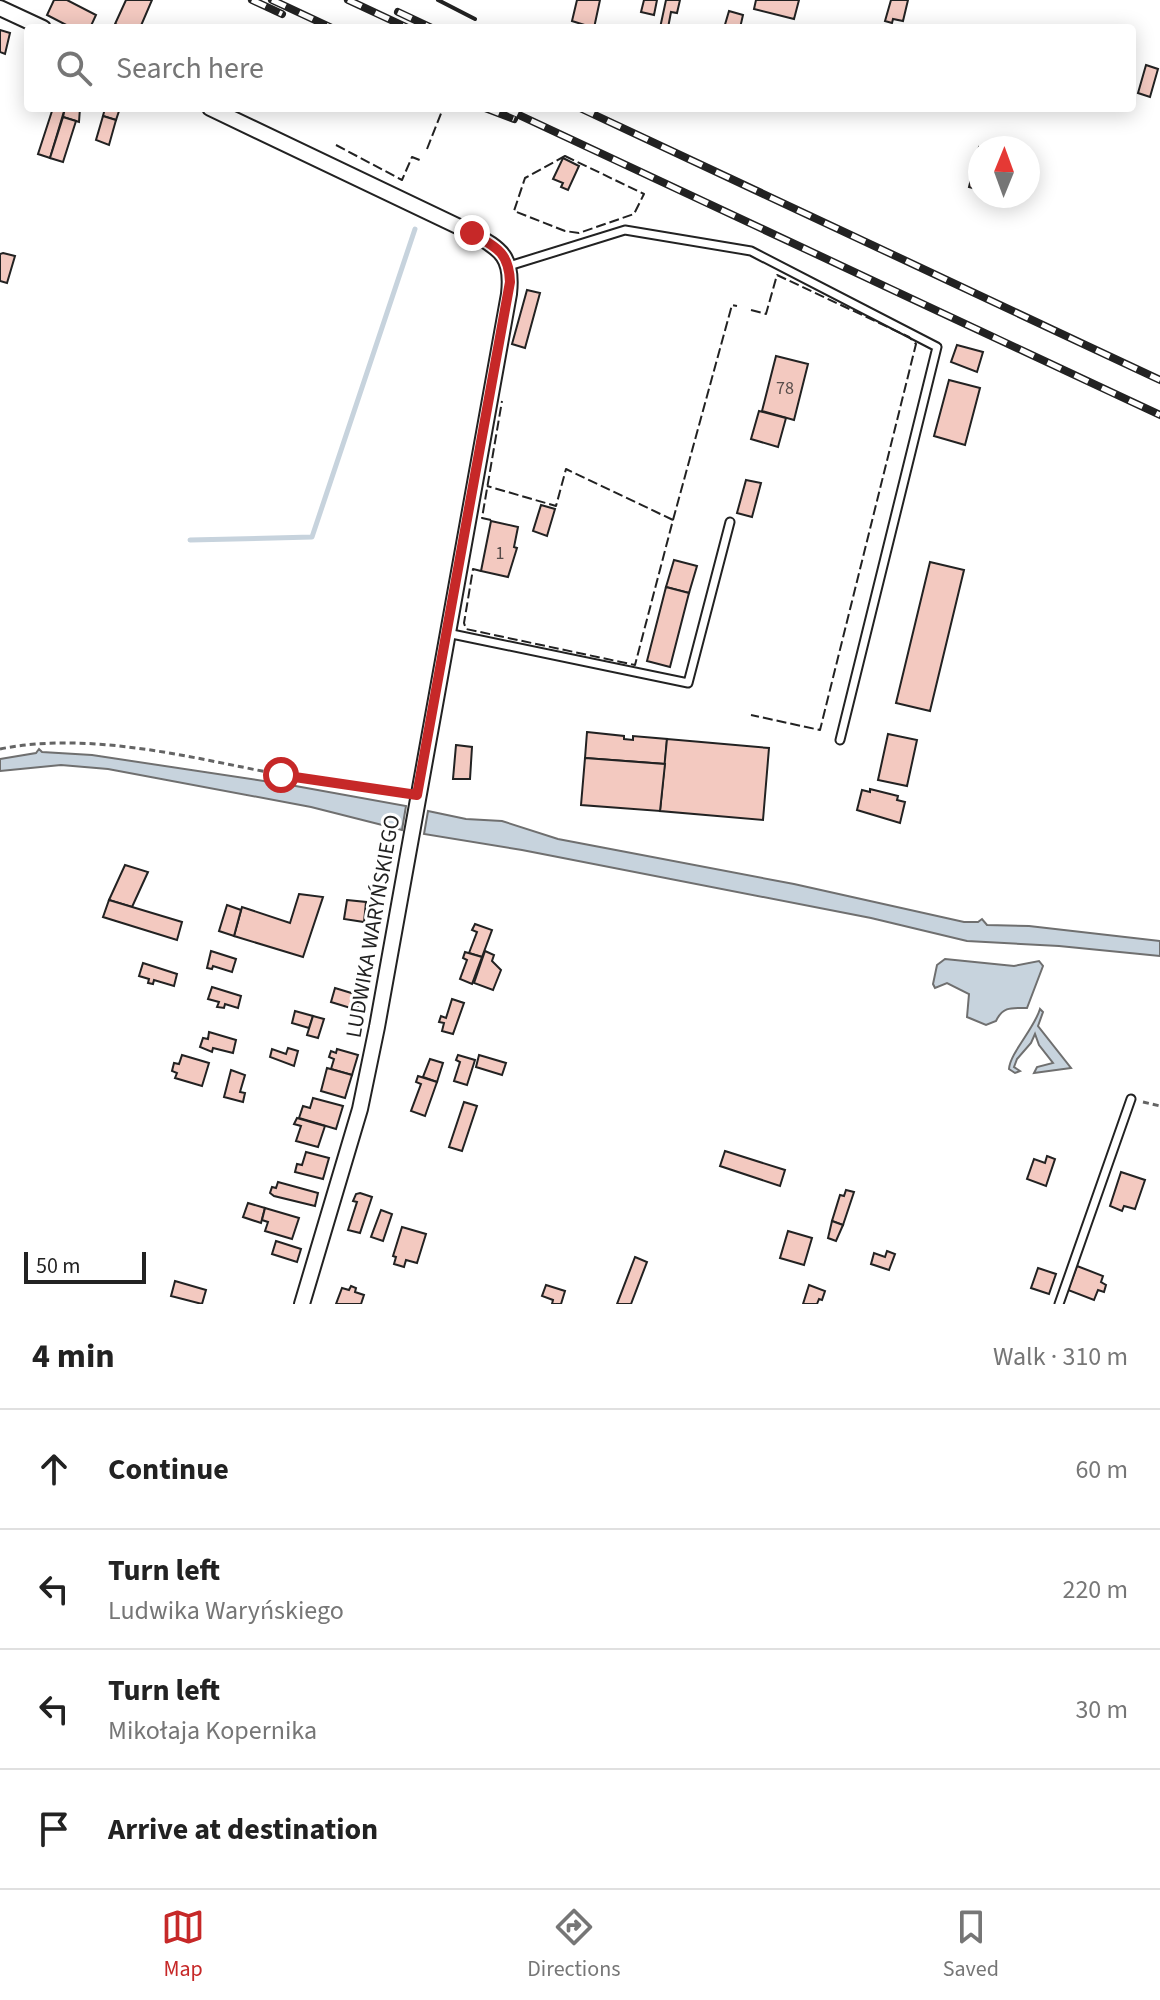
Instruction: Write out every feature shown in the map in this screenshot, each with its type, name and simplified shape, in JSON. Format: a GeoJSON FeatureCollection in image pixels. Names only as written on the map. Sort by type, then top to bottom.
{"type":"FeatureCollection","features":[{"type":"Feature","properties":{"kind":"street"},"geometry":{"type":"LineString","coordinates":[[0,8],[34,24]]}},
{"type":"Feature","properties":{"kind":"street"},"geometry":{"type":"LineString","coordinates":[[218,112],[472,233],[493,245],[504,255],[509,266]]}},
{"type":"Feature","properties":{"kind":"street","name":"LUDWIKA WARYŃSKIEGO"},"geometry":{"type":"LineString","coordinates":[[302,1304],[360,1109],[509,294],[509,266]]}},
{"type":"Feature","properties":{"kind":"lane"},"geometry":{"type":"LineString","coordinates":[[509,266],[625,230],[751,251],[937,347],[840,740]]}},
{"type":"Feature","properties":{"kind":"lane"},"geometry":{"type":"LineString","coordinates":[[447,633],[688,683],[730,522]]}},
{"type":"Feature","properties":{"kind":"lane"},"geometry":{"type":"LineString","coordinates":[[1059,1304],[1131,1099]]}},
{"type":"Feature","properties":{"kind":"path"},"geometry":{"type":"LineString","coordinates":[[0,749],[66,744],[158,751],[281,775],[417,795]]}},
{"type":"Feature","properties":{"kind":"path"},"geometry":{"type":"LineString","coordinates":[[1131,1099],[1160,1106]]}},
{"type":"Feature","properties":{"kind":"shaded area"},"geometry":{"type":"Polygon","coordinates":[[[39,749],[42,752],[92,755],[290,785],[406,806],[402,830],[311,807],[108,769],[61,765],[0,771],[0,759],[36,753],[39,749]]]}},
{"type":"Feature","properties":{"kind":"shaded area"},"geometry":{"type":"Polygon","coordinates":[[[428,811],[466,819],[502,821],[558,839],[794,884],[964,922],[982,919],[987,925],[1029,926],[1160,941],[1160,956],[967,941],[871,918],[424,834],[428,811]]]}},
{"type":"Feature","properties":{"kind":"shaded area"},"geometry":{"type":"Polygon","coordinates":[[[945,959],[1014,966],[1039,961],[1043,966],[1027,1008],[1005,1010],[996,1021],[986,1025],[967,1017],[969,994],[947,983],[935,988],[937,965],[945,959]]]}},
{"type":"Feature","properties":{"kind":"shaded area"},"geometry":{"type":"Polygon","coordinates":[[[1040,1009],[1043,1012],[1038,1026],[1071,1068],[1034,1073],[1037,1067],[1053,1063],[1039,1045],[1035,1034],[1017,1059],[1014,1067],[1020,1071],[1015,1073],[1009,1069],[1010,1063],[1040,1009]]]}},
{"type":"Feature","properties":{"kind":"building"},"geometry":{"type":"Polygon","coordinates":[[[54,0],[67,0],[96,15],[92,24],[64,24],[47,15],[54,0]]]}},
{"type":"Feature","properties":{"kind":"building"},"geometry":{"type":"Polygon","coordinates":[[[126,0],[152,0],[142,24],[115,24],[126,0]]]}},
{"type":"Feature","properties":{"kind":"building"},"geometry":{"type":"Polygon","coordinates":[[[577,0],[600,0],[595,24],[572,21],[577,0]]]}},
{"type":"Feature","properties":{"kind":"building"},"geometry":{"type":"Polygon","coordinates":[[[644,0],[657,0],[654,15],[641,12],[644,0]]]}},
{"type":"Feature","properties":{"kind":"building"},"geometry":{"type":"Polygon","coordinates":[[[666,0],[680,0],[677,13],[671,12],[669,24],[661,24],[666,0]]]}},
{"type":"Feature","properties":{"kind":"building"},"geometry":{"type":"Polygon","coordinates":[[[756,0],[799,0],[794,19],[754,9],[756,0]]]}},
{"type":"Feature","properties":{"kind":"building"},"geometry":{"type":"Polygon","coordinates":[[[891,0],[908,0],[903,21],[885,21],[891,0]]]}},
{"type":"Feature","properties":{"kind":"building"},"geometry":{"type":"Polygon","coordinates":[[[729,11],[743,15],[741,24],[725,24],[729,11]]]}},
{"type":"Feature","properties":{"kind":"building"},"geometry":{"type":"Polygon","coordinates":[[[0,30],[10,33],[5,54],[0,52],[0,30]]]}},
{"type":"Feature","properties":{"kind":"building"},"geometry":{"type":"Polygon","coordinates":[[[1146,65],[1158,69],[1150,97],[1138,93],[1146,65]]]}},
{"type":"Feature","properties":{"kind":"building"},"geometry":{"type":"Polygon","coordinates":[[[52,112],[64,112],[50,158],[38,154],[52,112]]]}},
{"type":"Feature","properties":{"kind":"building"},"geometry":{"type":"Polygon","coordinates":[[[64,112],[80,112],[79,122],[63,117],[64,112]]]}},
{"type":"Feature","properties":{"kind":"building"},"geometry":{"type":"Polygon","coordinates":[[[104,112],[119,112],[116,120],[103,116],[104,112]]]}},
{"type":"Feature","properties":{"kind":"building"},"geometry":{"type":"Polygon","coordinates":[[[103,116],[116,120],[109,145],[96,140],[103,116]]]}},
{"type":"Feature","properties":{"kind":"building"},"geometry":{"type":"Polygon","coordinates":[[[63,117],[76,121],[63,162],[50,158],[63,117]]]}},
{"type":"Feature","properties":{"kind":"building"},"geometry":{"type":"Polygon","coordinates":[[[563,158],[579,166],[568,190],[561,187],[563,183],[553,179],[563,158]]]}},
{"type":"Feature","properties":{"kind":"building"},"geometry":{"type":"Polygon","coordinates":[[[0,254],[15,256],[7,283],[0,281],[0,254]]]}},
{"type":"Feature","properties":{"kind":"building"},"geometry":{"type":"Polygon","coordinates":[[[527,290],[540,293],[525,348],[512,344],[527,290]]]}},
{"type":"Feature","properties":{"kind":"building"},"geometry":{"type":"Polygon","coordinates":[[[957,345],[983,352],[977,372],[951,362],[957,345]]]}},
{"type":"Feature","properties":{"kind":"building"},"geometry":{"type":"Polygon","coordinates":[[[776,356],[808,364],[794,420],[762,411],[776,356]]]}},
{"type":"Feature","properties":{"kind":"building"},"geometry":{"type":"Polygon","coordinates":[[[949,380],[980,388],[965,445],[934,436],[949,380]]]}},
{"type":"Feature","properties":{"kind":"building"},"geometry":{"type":"Polygon","coordinates":[[[759,411],[786,418],[778,447],[751,439],[759,411]]]}},
{"type":"Feature","properties":{"kind":"building"},"geometry":{"type":"Polygon","coordinates":[[[746,480],[761,483],[752,517],[737,513],[746,480]]]}},
{"type":"Feature","properties":{"kind":"building"},"geometry":{"type":"Polygon","coordinates":[[[541,505],[555,509],[547,536],[533,531],[541,505]]]}},
{"type":"Feature","properties":{"kind":"building"},"geometry":{"type":"Polygon","coordinates":[[[491,521],[518,527],[514,547],[517,548],[508,577],[481,571],[491,521]]]}},
{"type":"Feature","properties":{"kind":"building"},"geometry":{"type":"Polygon","coordinates":[[[674,560],[697,566],[689,593],[666,587],[674,560]]]}},
{"type":"Feature","properties":{"kind":"building"},"geometry":{"type":"Polygon","coordinates":[[[930,562],[964,570],[930,711],[896,703],[930,562]]]}},
{"type":"Feature","properties":{"kind":"building"},"geometry":{"type":"Polygon","coordinates":[[[666,587],[689,593],[670,667],[647,661],[666,587]]]}},
{"type":"Feature","properties":{"kind":"building"},"geometry":{"type":"Polygon","coordinates":[[[587,732],[633,740],[633,736],[667,739],[665,764],[585,758],[587,732]]]}},
{"type":"Feature","properties":{"kind":"building"},"geometry":{"type":"Polygon","coordinates":[[[888,734],[917,740],[907,786],[878,780],[888,734]]]}},
{"type":"Feature","properties":{"kind":"building"},"geometry":{"type":"Polygon","coordinates":[[[667,739],[769,748],[763,820],[660,811],[667,739]]]}},
{"type":"Feature","properties":{"kind":"building"},"geometry":{"type":"Polygon","coordinates":[[[456,745],[472,747],[470,779],[453,779],[456,745]]]}},
{"type":"Feature","properties":{"kind":"building"},"geometry":{"type":"Polygon","coordinates":[[[585,758],[665,764],[660,811],[581,805],[585,758]]]}},
{"type":"Feature","properties":{"kind":"building"},"geometry":{"type":"Polygon","coordinates":[[[870,789],[898,796],[897,800],[905,802],[900,823],[857,810],[862,790],[870,792],[870,789]]]}},
{"type":"Feature","properties":{"kind":"building"},"geometry":{"type":"Polygon","coordinates":[[[125,865],[148,872],[132,907],[109,900],[125,865]]]}},
{"type":"Feature","properties":{"kind":"building"},"geometry":{"type":"Polygon","coordinates":[[[299,894],[323,897],[303,957],[234,936],[242,907],[290,923],[299,894]]]}},
{"type":"Feature","properties":{"kind":"building"},"geometry":{"type":"Polygon","coordinates":[[[109,900],[182,922],[177,940],[103,917],[109,900]]]}},
{"type":"Feature","properties":{"kind":"building"},"geometry":{"type":"Polygon","coordinates":[[[347,900],[366,902],[364,922],[344,919],[347,900]]]}},
{"type":"Feature","properties":{"kind":"building"},"geometry":{"type":"Polygon","coordinates":[[[227,905],[241,910],[234,936],[219,931],[227,905]]]}},
{"type":"Feature","properties":{"kind":"building"},"geometry":{"type":"Polygon","coordinates":[[[475,924],[492,930],[482,957],[469,953],[477,932],[472,930],[475,924]]]}},
{"type":"Feature","properties":{"kind":"building"},"geometry":{"type":"Polygon","coordinates":[[[211,951],[236,959],[232,972],[213,966],[212,969],[207,968],[211,951]]]}},
{"type":"Feature","properties":{"kind":"building"},"geometry":{"type":"Polygon","coordinates":[[[485,951],[494,955],[492,961],[501,970],[493,990],[474,983],[485,951]]]}},
{"type":"Feature","properties":{"kind":"building"},"geometry":{"type":"Polygon","coordinates":[[[465,952],[482,957],[472,984],[460,979],[467,960],[463,958],[465,952]]]}},
{"type":"Feature","properties":{"kind":"building"},"geometry":{"type":"Polygon","coordinates":[[[143,963],[177,974],[174,986],[154,980],[153,984],[148,983],[149,979],[139,976],[143,963]]]}},
{"type":"Feature","properties":{"kind":"building"},"geometry":{"type":"Polygon","coordinates":[[[212,987],[241,996],[238,1008],[225,1004],[224,1008],[217,1007],[219,1002],[208,999],[212,987]]]}},
{"type":"Feature","properties":{"kind":"building"},"geometry":{"type":"Polygon","coordinates":[[[335,988],[361,996],[357,1010],[331,1002],[335,988]]]}},
{"type":"Feature","properties":{"kind":"building"},"geometry":{"type":"Polygon","coordinates":[[[452,999],[464,1003],[453,1034],[442,1031],[444,1023],[439,1022],[441,1016],[446,1018],[452,999]]]}},
{"type":"Feature","properties":{"kind":"building"},"geometry":{"type":"Polygon","coordinates":[[[295,1011],[313,1016],[309,1028],[292,1023],[295,1011]]]}},
{"type":"Feature","properties":{"kind":"building"},"geometry":{"type":"Polygon","coordinates":[[[313,1016],[324,1019],[318,1038],[307,1035],[313,1016]]]}},
{"type":"Feature","properties":{"kind":"building"},"geometry":{"type":"Polygon","coordinates":[[[209,1032],[236,1040],[233,1053],[213,1048],[212,1052],[200,1047],[203,1038],[208,1039],[209,1032]]]}},
{"type":"Feature","properties":{"kind":"building"},"geometry":{"type":"Polygon","coordinates":[[[288,1048],[298,1051],[294,1066],[270,1057],[272,1049],[286,1054],[288,1048]]]}},
{"type":"Feature","properties":{"kind":"building"},"geometry":{"type":"Polygon","coordinates":[[[337,1049],[358,1055],[352,1075],[331,1069],[334,1059],[329,1057],[331,1051],[336,1053],[337,1049]]]}},
{"type":"Feature","properties":{"kind":"building"},"geometry":{"type":"Polygon","coordinates":[[[182,1055],[209,1063],[202,1086],[175,1078],[177,1073],[172,1071],[174,1063],[179,1064],[182,1055]]]}},
{"type":"Feature","properties":{"kind":"building"},"geometry":{"type":"Polygon","coordinates":[[[458,1055],[475,1060],[467,1085],[454,1081],[460,1062],[456,1060],[458,1055]]]}},
{"type":"Feature","properties":{"kind":"building"},"geometry":{"type":"Polygon","coordinates":[[[479,1055],[506,1063],[502,1075],[476,1067],[479,1055]]]}},
{"type":"Feature","properties":{"kind":"building"},"geometry":{"type":"Polygon","coordinates":[[[430,1059],[443,1063],[437,1082],[423,1077],[430,1059]]]}},
{"type":"Feature","properties":{"kind":"building"},"geometry":{"type":"Polygon","coordinates":[[[327,1068],[352,1075],[345,1098],[321,1091],[327,1068]]]}},
{"type":"Feature","properties":{"kind":"building"},"geometry":{"type":"Polygon","coordinates":[[[231,1070],[245,1075],[240,1092],[245,1093],[243,1102],[224,1097],[231,1070]]]}},
{"type":"Feature","properties":{"kind":"building"},"geometry":{"type":"Polygon","coordinates":[[[418,1076],[437,1082],[425,1116],[411,1111],[421,1084],[416,1082],[418,1076]]]}},
{"type":"Feature","properties":{"kind":"building"},"geometry":{"type":"Polygon","coordinates":[[[313,1098],[343,1106],[336,1129],[299,1118],[303,1106],[310,1108],[313,1098]]]}},
{"type":"Feature","properties":{"kind":"building"},"geometry":{"type":"Polygon","coordinates":[[[464,1102],[477,1106],[462,1151],[449,1147],[464,1102]]]}},
{"type":"Feature","properties":{"kind":"building"},"geometry":{"type":"Polygon","coordinates":[[[297,1118],[325,1126],[318,1147],[296,1141],[301,1126],[294,1124],[297,1118]]]}},
{"type":"Feature","properties":{"kind":"building"},"geometry":{"type":"Polygon","coordinates":[[[725,1151],[785,1170],[780,1186],[720,1166],[725,1151]]]}},
{"type":"Feature","properties":{"kind":"building"},"geometry":{"type":"Polygon","coordinates":[[[306,1152],[329,1158],[323,1179],[295,1172],[297,1164],[302,1165],[306,1152]]]}},
{"type":"Feature","properties":{"kind":"building"},"geometry":{"type":"Polygon","coordinates":[[[1047,1156],[1055,1159],[1046,1186],[1027,1179],[1034,1159],[1045,1163],[1047,1156]]]}},
{"type":"Feature","properties":{"kind":"building"},"geometry":{"type":"Polygon","coordinates":[[[1121,1172],[1145,1180],[1135,1209],[1124,1206],[1122,1211],[1110,1206],[1121,1172]]]}},
{"type":"Feature","properties":{"kind":"building"},"geometry":{"type":"Polygon","coordinates":[[[278,1182],[318,1193],[315,1206],[274,1196],[270,1193],[278,1182]]]}},
{"type":"Feature","properties":{"kind":"building"},"geometry":{"type":"Polygon","coordinates":[[[846,1190],[854,1192],[843,1225],[832,1221],[840,1195],[844,1196],[846,1190]]]}},
{"type":"Feature","properties":{"kind":"building"},"geometry":{"type":"Polygon","coordinates":[[[360,1193],[372,1197],[360,1233],[348,1230],[357,1202],[353,1201],[360,1193]]]}},
{"type":"Feature","properties":{"kind":"building"},"geometry":{"type":"Polygon","coordinates":[[[248,1203],[265,1208],[261,1223],[243,1217],[248,1203]]]}},
{"type":"Feature","properties":{"kind":"building"},"geometry":{"type":"Polygon","coordinates":[[[265,1208],[299,1218],[292,1239],[265,1231],[268,1222],[262,1220],[265,1208]]]}},
{"type":"Feature","properties":{"kind":"building"},"geometry":{"type":"Polygon","coordinates":[[[381,1210],[392,1214],[383,1241],[371,1237],[381,1210]]]}},
{"type":"Feature","properties":{"kind":"building"},"geometry":{"type":"Polygon","coordinates":[[[832,1221],[843,1225],[836,1241],[828,1238],[832,1221]]]}},
{"type":"Feature","properties":{"kind":"building"},"geometry":{"type":"Polygon","coordinates":[[[402,1227],[426,1234],[417,1263],[406,1260],[404,1267],[394,1264],[396,1257],[393,1256],[402,1227]]]}},
{"type":"Feature","properties":{"kind":"building"},"geometry":{"type":"Polygon","coordinates":[[[788,1231],[812,1238],[804,1265],[780,1258],[788,1231]]]}},
{"type":"Feature","properties":{"kind":"building"},"geometry":{"type":"Polygon","coordinates":[[[276,1241],[301,1249],[297,1262],[272,1254],[276,1241]]]}},
{"type":"Feature","properties":{"kind":"building"},"geometry":{"type":"Polygon","coordinates":[[[887,1251],[895,1254],[889,1270],[871,1264],[874,1253],[885,1257],[887,1251]]]}},
{"type":"Feature","properties":{"kind":"building"},"geometry":{"type":"Polygon","coordinates":[[[635,1257],[647,1262],[631,1304],[617,1304],[635,1257]]]}},
{"type":"Feature","properties":{"kind":"building"},"geometry":{"type":"Polygon","coordinates":[[[1077,1266],[1103,1276],[1101,1282],[1106,1285],[1104,1292],[1098,1290],[1094,1300],[1068,1290],[1077,1266]]]}},
{"type":"Feature","properties":{"kind":"building"},"geometry":{"type":"Polygon","coordinates":[[[1038,1268],[1056,1274],[1049,1294],[1031,1288],[1038,1268]]]}},
{"type":"Feature","properties":{"kind":"building"},"geometry":{"type":"Polygon","coordinates":[[[175,1281],[206,1290],[202,1304],[171,1296],[175,1281]]]}},
{"type":"Feature","properties":{"kind":"building"},"geometry":{"type":"Polygon","coordinates":[[[546,1285],[565,1291],[561,1304],[552,1304],[553,1300],[542,1296],[546,1285]]]}},
{"type":"Feature","properties":{"kind":"building"},"geometry":{"type":"Polygon","coordinates":[[[809,1285],[825,1291],[817,1304],[803,1304],[809,1285]]]}},
{"type":"Feature","properties":{"kind":"building"},"geometry":{"type":"Polygon","coordinates":[[[351,1286],[356,1288],[355,1292],[364,1295],[361,1304],[336,1304],[342,1288],[349,1290],[351,1286]]]}},
{"type":"Feature","properties":{"kind":"waterway"},"geometry":{"type":"LineString","coordinates":[[190,540],[312,537],[415,229]]}},
{"type":"Feature","properties":{"kind":"railway"},"geometry":{"type":"LineString","coordinates":[[252,0],[282,14]]}},
{"type":"Feature","properties":{"kind":"railway"},"geometry":{"type":"LineString","coordinates":[[272,0],[323,24]]}},
{"type":"Feature","properties":{"kind":"railway"},"geometry":{"type":"LineString","coordinates":[[348,0],[399,24]]}},
{"type":"Feature","properties":{"kind":"railway"},"geometry":{"type":"LineString","coordinates":[[398,12],[424,24]]}},
{"type":"Feature","properties":{"kind":"railway"},"geometry":{"type":"LineString","coordinates":[[496,112],[514,119]]}},
{"type":"Feature","properties":{"kind":"railway"},"geometry":{"type":"LineString","coordinates":[[513,112],[1160,415]]}},
{"type":"Feature","properties":{"kind":"railway"},"geometry":{"type":"LineString","coordinates":[[589,112],[1160,380]]}},
{"type":"Feature","properties":{"kind":"fence"},"geometry":{"type":"LineString","coordinates":[[427,149],[442,112]]}},
{"type":"Feature","properties":{"kind":"fence"},"geometry":{"type":"LineString","coordinates":[[336,145],[402,180],[412,157],[422,161]]}},
{"type":"Feature","properties":{"kind":"fence"},"geometry":{"type":"LineString","coordinates":[[565,156],[644,194],[634,214],[579,233],[565,231],[514,211],[525,178],[565,156]]}},
{"type":"Feature","properties":{"kind":"fence"},"geometry":{"type":"LineString","coordinates":[[751,310],[766,314],[777,275],[909,337],[916,344],[820,730],[751,715]]}},
{"type":"Feature","properties":{"kind":"fence"},"geometry":{"type":"LineString","coordinates":[[673,520],[732,305],[737,306]]}},
{"type":"Feature","properties":{"kind":"fence"},"geometry":{"type":"LineString","coordinates":[[491,520],[482,518],[502,401]]}},
{"type":"Feature","properties":{"kind":"fence"},"geometry":{"type":"LineString","coordinates":[[481,571],[473,569],[464,623],[466,629],[635,665],[673,520],[566,469],[556,506],[487,486]]}},
{"type":"Feature","properties":{"kind":"wall"},"geometry":{"type":"LineString","coordinates":[[438,0],[475,19]]}},
{"type":"Feature","properties":{"kind":"route"},"geometry":{"type":"LineString","coordinates":[[281,775],[417,795],[509,294],[509,266],[504,255],[472,233]]}}]}
